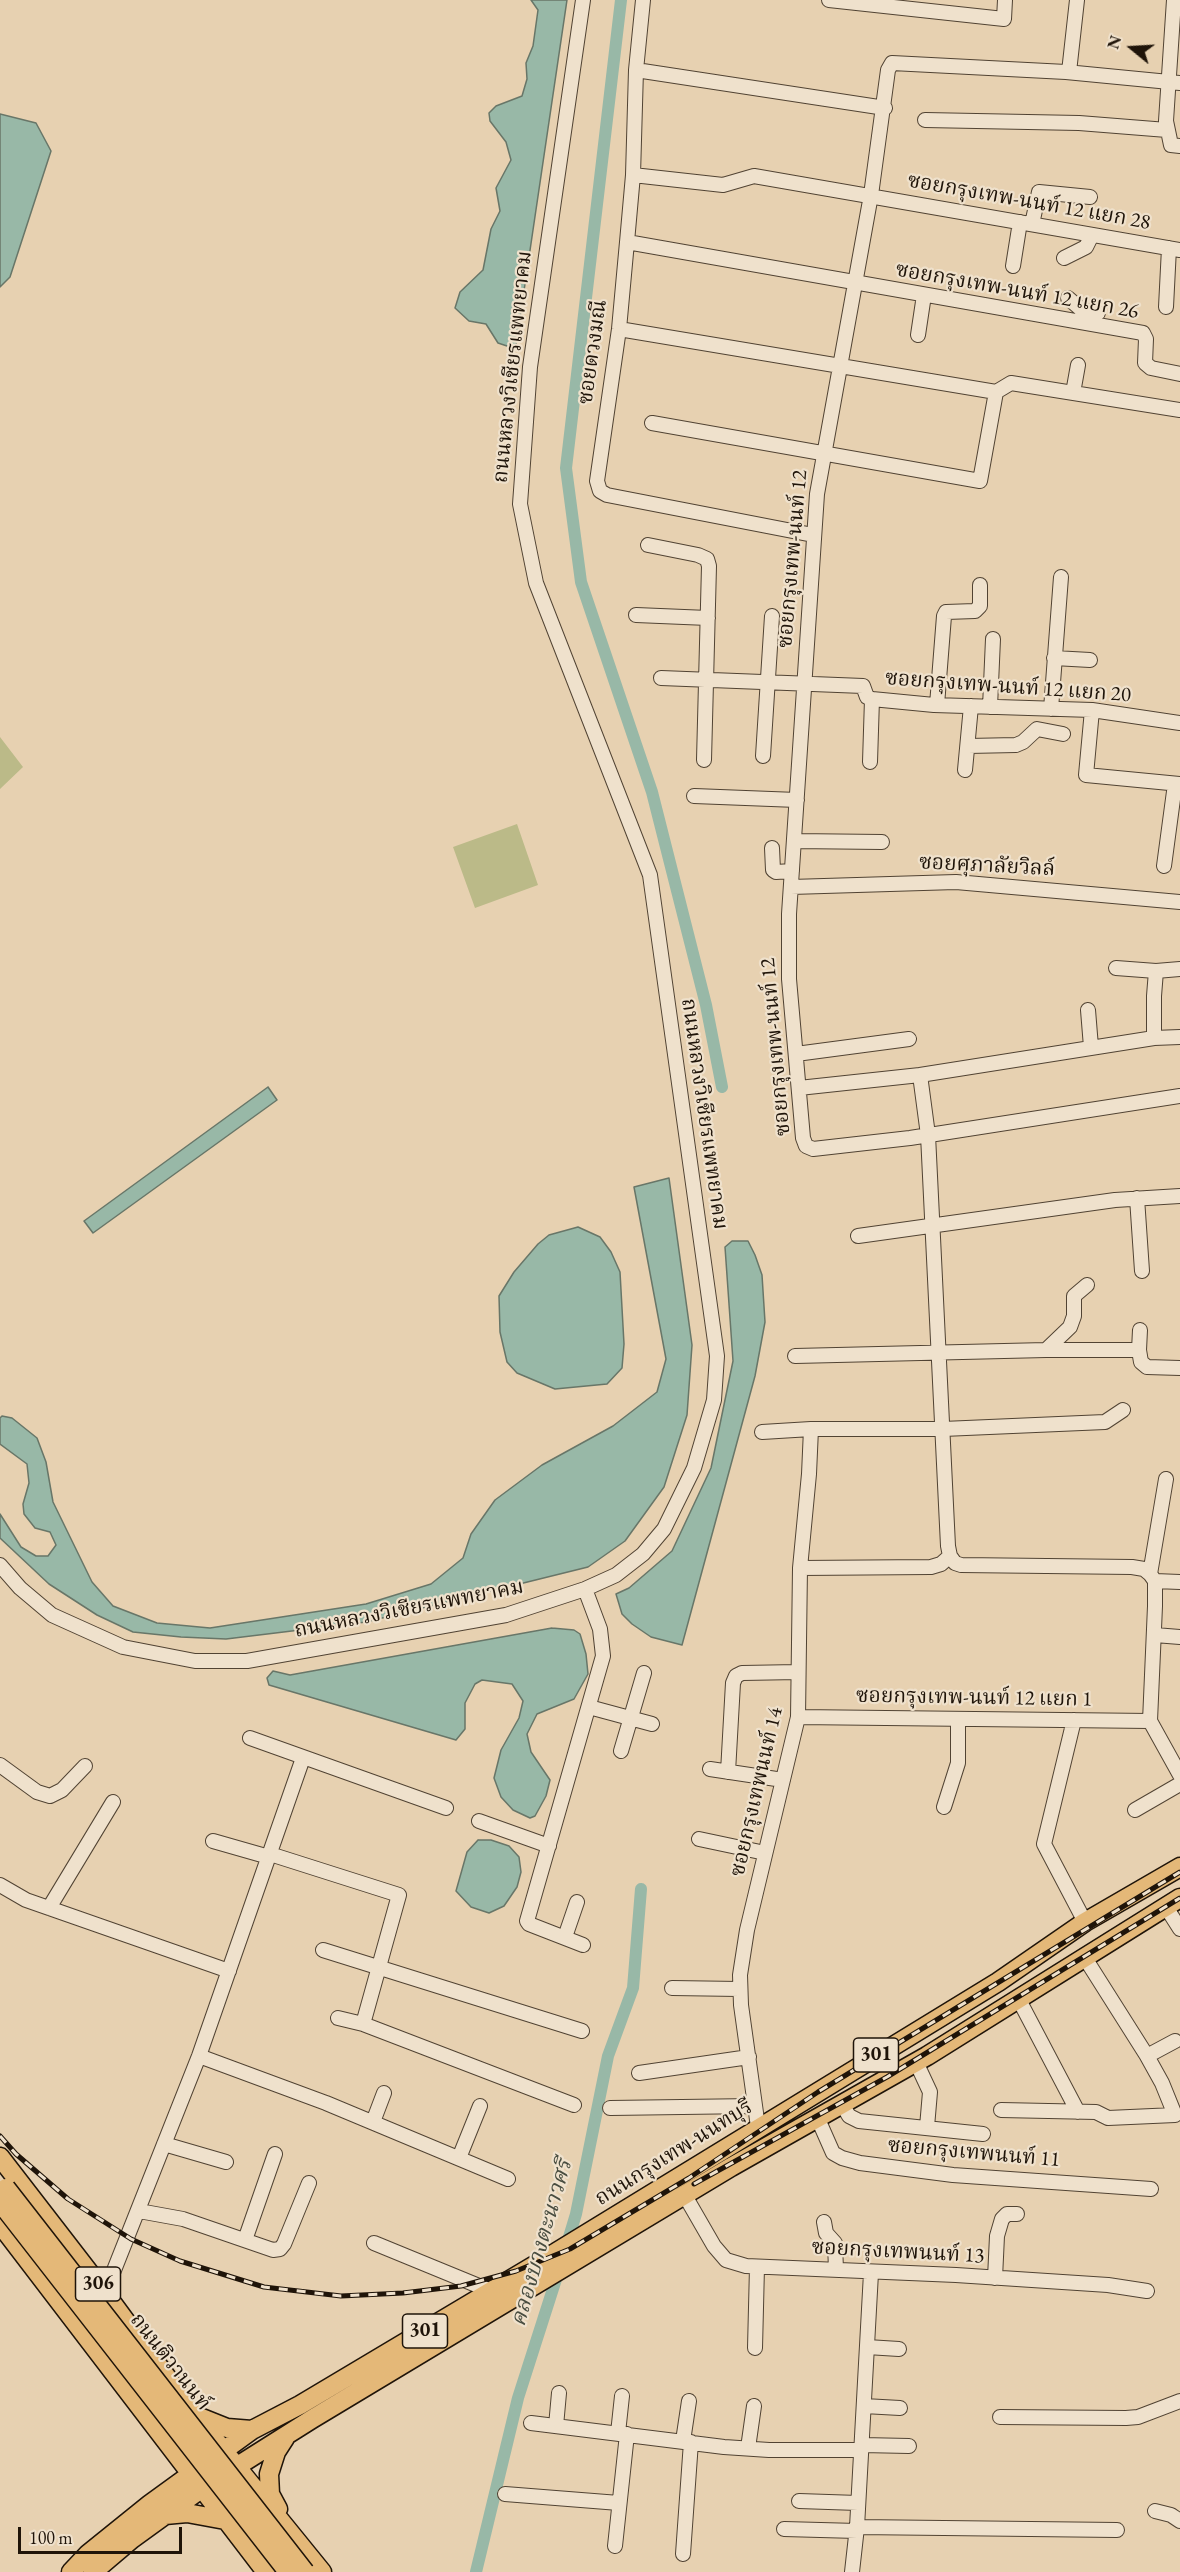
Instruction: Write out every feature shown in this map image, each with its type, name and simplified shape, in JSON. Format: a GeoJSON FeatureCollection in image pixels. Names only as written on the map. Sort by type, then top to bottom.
{"type":"FeatureCollection","features":[{"type":"Feature","properties":{"kind":"main road","name":"ถนนกรุงเทพ-นนทบุรี"},"geometry":{"type":"LineString","coordinates":[[93,2572],[201,2489],[288,2434],[550,2256],[998,1982],[1086,1922],[1180,1867]]}},
{"type":"Feature","properties":{"kind":"main road","name":"ถนนกรุงเทพ-นนทบุรี"},"geometry":{"type":"LineString","coordinates":[[71,2572],[104,2541],[189,2474],[252,2430],[497,2294],[548,2278],[684,2194],[916,2062],[1173,1902]]}},
{"type":"Feature","properties":{"kind":"main road","name":"ถนนติวานนท์"},"geometry":{"type":"LineString","coordinates":[[0,2157],[105,2293],[193,2413],[287,2529]]}},
{"type":"Feature","properties":{"kind":"main road","name":"ถนนติวานนท์"},"geometry":{"type":"LineString","coordinates":[[2,2190],[288,2572]]}},
{"type":"Feature","properties":{"kind":"main road","name":"ถนนติวานนท์"},"geometry":{"type":"LineString","coordinates":[[2,2190],[305,2572]]}},
{"type":"Feature","properties":{"kind":"main road","name":"306"},"geometry":{"type":"LineString","coordinates":[[0,2224],[201,2489]]}},
{"type":"Feature","properties":{"kind":"main road"},"geometry":{"type":"LineString","coordinates":[[159,2434],[178,2442],[189,2438],[195,2427],[193,2413]]}},
{"type":"Feature","properties":{"kind":"main road"},"geometry":{"type":"LineString","coordinates":[[193,2413],[227,2428],[252,2430]]}},
{"type":"Feature","properties":{"kind":"main road"},"geometry":{"type":"LineString","coordinates":[[288,2434],[271,2463],[268,2484],[270,2494],[287,2529],[322,2572]]}},
{"type":"Feature","properties":{"kind":"main road"},"geometry":{"type":"LineString","coordinates":[[201,2489],[266,2572]]}},
{"type":"Feature","properties":{"kind":"main road"},"geometry":{"type":"LineString","coordinates":[[231,2527],[233,2515],[240,2503],[254,2500],[272,2510]]}},
{"type":"Feature","properties":{"kind":"main road"},"geometry":{"type":"LineString","coordinates":[[165,2515],[187,2512],[231,2527]]}},
{"type":"Feature","properties":{"kind":"street","name":"ถนนหลวงวิเชียรแพทยาคม"},"geometry":{"type":"LineString","coordinates":[[0,1565],[21,1588],[52,1615],[123,1647],[195,1661],[248,1661],[471,1622],[506,1615],[585,1589],[616,1575],[643,1554],[664,1528],[680,1499],[705,1435],[714,1400],[717,1356],[650,875],[536,583],[520,504],[530,367],[583,0]]}},
{"type":"Feature","properties":{"kind":"street","name":"ซอยดวงมณี"},"geometry":{"type":"LineString","coordinates":[[643,0],[636,70],[633,175],[619,329],[597,481],[600,491],[607,495],[813,535]]}},
{"type":"Feature","properties":{"kind":"street"},"geometry":{"type":"LineString","coordinates":[[829,0],[1004,19],[1005,0]]}},
{"type":"Feature","properties":{"kind":"street"},"geometry":{"type":"LineString","coordinates":[[1077,0],[1070,72],[1174,83]]}},
{"type":"Feature","properties":{"kind":"street"},"geometry":{"type":"LineString","coordinates":[[1174,0],[1174,83],[1167,130],[1171,145],[1180,146]]}},
{"type":"Feature","properties":{"kind":"street","name":"ซอยกรุงเทพ-นนท์ 12"},"geometry":{"type":"LineString","coordinates":[[927,1135],[813,1149],[806,1146],[803,1138],[789,979],[791,887],[813,535],[823,453],[871,195],[885,108],[888,70],[892,63],[1070,72]]}},
{"type":"Feature","properties":{"kind":"street"},"geometry":{"type":"LineString","coordinates":[[636,70],[885,108]]}},
{"type":"Feature","properties":{"kind":"street"},"geometry":{"type":"LineString","coordinates":[[925,120],[1078,123],[1167,130]]}},
{"type":"Feature","properties":{"kind":"street","name":"ซอยกรุงเทพ-นนท์ 12 แยก 28"},"geometry":{"type":"LineString","coordinates":[[633,175],[723,185],[754,176],[1174,249]]}},
{"type":"Feature","properties":{"kind":"street"},"geometry":{"type":"LineString","coordinates":[[1013,266],[1026,223],[1039,192],[1090,196]]}},
{"type":"Feature","properties":{"kind":"street"},"geometry":{"type":"LineString","coordinates":[[1064,258],[1086,247],[1092,235]]}},
{"type":"Feature","properties":{"kind":"street","name":"ซอยกรุงเทพ-นนท์ 12 แยก 26"},"geometry":{"type":"LineString","coordinates":[[627,243],[854,284],[1082,316],[1143,333],[1146,339],[1145,363],[1151,368],[1180,374]]}},
{"type":"Feature","properties":{"kind":"street"},"geometry":{"type":"LineString","coordinates":[[1166,308],[1174,249]]}},
{"type":"Feature","properties":{"kind":"street"},"geometry":{"type":"LineString","coordinates":[[918,335],[924,295]]}},
{"type":"Feature","properties":{"kind":"street"},"geometry":{"type":"LineString","coordinates":[[1068,298],[1076,302],[1082,316],[1098,313]]}},
{"type":"Feature","properties":{"kind":"street"},"geometry":{"type":"LineString","coordinates":[[619,329],[996,392],[1011,383],[1180,410]]}},
{"type":"Feature","properties":{"kind":"street"},"geometry":{"type":"LineString","coordinates":[[1073,393],[1078,365]]}},
{"type":"Feature","properties":{"kind":"street"},"geometry":{"type":"LineString","coordinates":[[652,423],[980,481],[996,392]]}},
{"type":"Feature","properties":{"kind":"street"},"geometry":{"type":"LineString","coordinates":[[648,545],[698,555],[706,559],[709,566],[704,760]]}},
{"type":"Feature","properties":{"kind":"street"},"geometry":{"type":"LineString","coordinates":[[1050,709],[1061,577]]}},
{"type":"Feature","properties":{"kind":"street"},"geometry":{"type":"LineString","coordinates":[[937,705],[944,616],[946,612],[975,611],[980,606],[980,585]]}},
{"type":"Feature","properties":{"kind":"street"},"geometry":{"type":"LineString","coordinates":[[636,615],[708,618]]}},
{"type":"Feature","properties":{"kind":"street"},"geometry":{"type":"LineString","coordinates":[[763,756],[772,616]]}},
{"type":"Feature","properties":{"kind":"street"},"geometry":{"type":"LineString","coordinates":[[990,707],[993,639]]}},
{"type":"Feature","properties":{"kind":"street"},"geometry":{"type":"LineString","coordinates":[[1054,658],[1090,660]]}},
{"type":"Feature","properties":{"kind":"street"},"geometry":{"type":"LineString","coordinates":[[661,678],[805,684]]}},
{"type":"Feature","properties":{"kind":"street","name":"ซอยกรุงเทพ-นนท์ 12 แยก 20"},"geometry":{"type":"LineString","coordinates":[[805,684],[863,686],[867,697],[872,699],[937,705],[1092,710],[1180,723]]}},
{"type":"Feature","properties":{"kind":"street"},"geometry":{"type":"LineString","coordinates":[[870,762],[872,699]]}},
{"type":"Feature","properties":{"kind":"street"},"geometry":{"type":"LineString","coordinates":[[965,770],[971,706]]}},
{"type":"Feature","properties":{"kind":"street"},"geometry":{"type":"LineString","coordinates":[[1092,710],[1086,775],[1178,784],[1164,867]]}},
{"type":"Feature","properties":{"kind":"street"},"geometry":{"type":"LineString","coordinates":[[968,746],[1016,745],[1037,729],[1063,734]]}},
{"type":"Feature","properties":{"kind":"street"},"geometry":{"type":"LineString","coordinates":[[693,796],[797,800]]}},
{"type":"Feature","properties":{"kind":"street"},"geometry":{"type":"LineString","coordinates":[[794,842],[882,842]]}},
{"type":"Feature","properties":{"kind":"street"},"geometry":{"type":"LineString","coordinates":[[772,848],[773,870],[776,872],[792,871]]}},
{"type":"Feature","properties":{"kind":"street","name":"ซอยศุภาลัยวิลล์"},"geometry":{"type":"LineString","coordinates":[[791,887],[956,882],[1180,902]]}},
{"type":"Feature","properties":{"kind":"street"},"geometry":{"type":"LineString","coordinates":[[1116,968],[1156,972],[1180,969]]}},
{"type":"Feature","properties":{"kind":"street"},"geometry":{"type":"LineString","coordinates":[[1154,1038],[1156,972]]}},
{"type":"Feature","properties":{"kind":"street"},"geometry":{"type":"LineString","coordinates":[[1088,1010],[1091,1047]]}},
{"type":"Feature","properties":{"kind":"street"},"geometry":{"type":"LineString","coordinates":[[799,1088],[920,1075],[1091,1047],[1154,1038],[1180,1037]]}},
{"type":"Feature","properties":{"kind":"street"},"geometry":{"type":"LineString","coordinates":[[796,1054],[909,1039]]}},
{"type":"Feature","properties":{"kind":"street"},"geometry":{"type":"LineString","coordinates":[[920,1075],[927,1135],[933,1227],[950,1556],[955,1563],[961,1565],[1132,1567],[1144,1569],[1152,1578],[1180,1582]]}},
{"type":"Feature","properties":{"kind":"street"},"geometry":{"type":"LineString","coordinates":[[927,1135],[1180,1096]]}},
{"type":"Feature","properties":{"kind":"street"},"geometry":{"type":"LineString","coordinates":[[858,1236],[1137,1198],[1180,1196]]}},
{"type":"Feature","properties":{"kind":"street"},"geometry":{"type":"LineString","coordinates":[[1137,1198],[1142,1271]]}},
{"type":"Feature","properties":{"kind":"street"},"geometry":{"type":"LineString","coordinates":[[1046,1350],[1070,1327],[1074,1316],[1074,1296],[1087,1285]]}},
{"type":"Feature","properties":{"kind":"street"},"geometry":{"type":"LineString","coordinates":[[1140,1330],[1138,1350],[1141,1362],[1147,1367],[1180,1368]]}},
{"type":"Feature","properties":{"kind":"street"},"geometry":{"type":"LineString","coordinates":[[795,1356],[1138,1350]]}},
{"type":"Feature","properties":{"kind":"street"},"geometry":{"type":"LineString","coordinates":[[762,1432],[811,1429],[943,1429],[1105,1422],[1123,1410]]}},
{"type":"Feature","properties":{"kind":"street","name":"ซอยกรุงเทพนนท์ 14"},"geometry":{"type":"LineString","coordinates":[[758,2127],[740,1989],[747,1930],[798,1717],[800,1568],[811,1429]]}},
{"type":"Feature","properties":{"kind":"street"},"geometry":{"type":"LineString","coordinates":[[1166,1479],[1152,1578],[1155,1635],[1150,1720],[1180,1775]]}},
{"type":"Feature","properties":{"kind":"street"},"geometry":{"type":"LineString","coordinates":[[800,1568],[931,1567],[941,1564],[950,1556]]}},
{"type":"Feature","properties":{"kind":"street"},"geometry":{"type":"LineString","coordinates":[[583,1945],[529,1924],[527,1921],[603,1656],[600,1629],[585,1589]]}},
{"type":"Feature","properties":{"kind":"street"},"geometry":{"type":"LineString","coordinates":[[1155,1635],[1180,1637]]}},
{"type":"Feature","properties":{"kind":"street"},"geometry":{"type":"LineString","coordinates":[[728,1772],[733,1683],[736,1676],[742,1673],[798,1672]]}},
{"type":"Feature","properties":{"kind":"street"},"geometry":{"type":"LineString","coordinates":[[621,1750],[644,1673]]}},
{"type":"Feature","properties":{"kind":"street"},"geometry":{"type":"LineString","coordinates":[[589,1707],[652,1725]]}},
{"type":"Feature","properties":{"kind":"street","name":"ซอยกรุงเทพ-นนท์ 12 แยก 1"},"geometry":{"type":"LineString","coordinates":[[798,1717],[1150,1720]]}},
{"type":"Feature","properties":{"kind":"street"},"geometry":{"type":"LineString","coordinates":[[944,1808],[958,1763],[958,1719]]}},
{"type":"Feature","properties":{"kind":"street"},"geometry":{"type":"LineString","coordinates":[[1074,1720],[1044,1844],[1086,1922]]}},
{"type":"Feature","properties":{"kind":"street"},"geometry":{"type":"LineString","coordinates":[[250,1738],[446,1808]]}},
{"type":"Feature","properties":{"kind":"street"},"geometry":{"type":"LineString","coordinates":[[105,2293],[199,2056],[303,1758]]}},
{"type":"Feature","properties":{"kind":"street"},"geometry":{"type":"LineString","coordinates":[[0,1765],[37,1792],[50,1796],[62,1790],[85,1766]]}},
{"type":"Feature","properties":{"kind":"street"},"geometry":{"type":"LineString","coordinates":[[710,1769],[783,1780]]}},
{"type":"Feature","properties":{"kind":"street"},"geometry":{"type":"LineString","coordinates":[[1135,1810],[1180,1784]]}},
{"type":"Feature","properties":{"kind":"street"},"geometry":{"type":"LineString","coordinates":[[48,1908],[113,1802]]}},
{"type":"Feature","properties":{"kind":"street"},"geometry":{"type":"LineString","coordinates":[[479,1821],[549,1846]]}},
{"type":"Feature","properties":{"kind":"street"},"geometry":{"type":"LineString","coordinates":[[699,1839],[765,1852]]}},
{"type":"Feature","properties":{"kind":"street"},"geometry":{"type":"LineString","coordinates":[[213,1841],[399,1895],[363,2024]]}},
{"type":"Feature","properties":{"kind":"street"},"geometry":{"type":"LineString","coordinates":[[0,1885],[26,1900],[229,1971]]}},
{"type":"Feature","properties":{"kind":"street"},"geometry":{"type":"LineString","coordinates":[[565,1937],[577,1902]]}},
{"type":"Feature","properties":{"kind":"street"},"geometry":{"type":"LineString","coordinates":[[1173,1902],[1180,1929]]}},
{"type":"Feature","properties":{"kind":"street"},"geometry":{"type":"LineString","coordinates":[[323,1950],[582,2031]]}},
{"type":"Feature","properties":{"kind":"street"},"geometry":{"type":"LineString","coordinates":[[1001,2110],[1096,2112],[1108,2118],[1174,2115],[1162,2083],[1147,2056],[1085,1958]]}},
{"type":"Feature","properties":{"kind":"street"},"geometry":{"type":"LineString","coordinates":[[672,1988],[740,1989]]}},
{"type":"Feature","properties":{"kind":"street"},"geometry":{"type":"LineString","coordinates":[[1018,1998],[1078,2112]]}},
{"type":"Feature","properties":{"kind":"street"},"geometry":{"type":"LineString","coordinates":[[338,2018],[363,2024],[574,2105]]}},
{"type":"Feature","properties":{"kind":"street"},"geometry":{"type":"LineString","coordinates":[[1147,2056],[1175,2041]]}},
{"type":"Feature","properties":{"kind":"street"},"geometry":{"type":"LineString","coordinates":[[199,2056],[373,2122],[508,2179]]}},
{"type":"Feature","properties":{"kind":"street"},"geometry":{"type":"LineString","coordinates":[[639,2073],[749,2057]]}},
{"type":"Feature","properties":{"kind":"street"},"geometry":{"type":"LineString","coordinates":[[916,2062],[930,2092],[927,2127]]}},
{"type":"Feature","properties":{"kind":"street"},"geometry":{"type":"LineString","coordinates":[[373,2122],[384,2093]]}},
{"type":"Feature","properties":{"kind":"street"},"geometry":{"type":"LineString","coordinates":[[842,2104],[849,2116],[859,2121],[983,2134]]}},
{"type":"Feature","properties":{"kind":"street"},"geometry":{"type":"LineString","coordinates":[[459,2158],[480,2106]]}},
{"type":"Feature","properties":{"kind":"street"},"geometry":{"type":"LineString","coordinates":[[610,2108],[754,2106]]}},
{"type":"Feature","properties":{"kind":"street","name":"ซอยกรุงเทพนนท์ 11"},"geometry":{"type":"LineString","coordinates":[[818,2119],[833,2153],[860,2163],[953,2175],[1151,2189]]}},
{"type":"Feature","properties":{"kind":"street"},"geometry":{"type":"LineString","coordinates":[[164,2144],[226,2162]]}},
{"type":"Feature","properties":{"kind":"street"},"geometry":{"type":"LineString","coordinates":[[245,2240],[275,2154]]}},
{"type":"Feature","properties":{"kind":"street"},"geometry":{"type":"LineString","coordinates":[[139,2211],[183,2219],[273,2250],[280,2249],[309,2182]]}},
{"type":"Feature","properties":{"kind":"street","name":"ซอยกรุงเทพนนท์ 13"},"geometry":{"type":"LineString","coordinates":[[684,2194],[714,2246],[726,2260],[735,2264],[1108,2285],[1147,2291]]}},
{"type":"Feature","properties":{"kind":"street"},"geometry":{"type":"LineString","coordinates":[[995,2278],[997,2236],[1002,2220],[1006,2214],[1017,2214]]}},
{"type":"Feature","properties":{"kind":"street"},"geometry":{"type":"LineString","coordinates":[[824,2222],[826,2233],[835,2243],[836,2270]]}},
{"type":"Feature","properties":{"kind":"street"},"geometry":{"type":"LineString","coordinates":[[374,2243],[497,2294]]}},
{"type":"Feature","properties":{"kind":"street"},"geometry":{"type":"LineString","coordinates":[[755,2348],[757,2267]]}},
{"type":"Feature","properties":{"kind":"street"},"geometry":{"type":"LineString","coordinates":[[852,2572],[857,2529],[871,2273]]}},
{"type":"Feature","properties":{"kind":"street"},"geometry":{"type":"LineString","coordinates":[[867,2347],[899,2349]]}},
{"type":"Feature","properties":{"kind":"street"},"geometry":{"type":"LineString","coordinates":[[556,2426],[560,2393]]}},
{"type":"Feature","properties":{"kind":"street"},"geometry":{"type":"LineString","coordinates":[[615,2546],[620,2503],[622,2396]]}},
{"type":"Feature","properties":{"kind":"street"},"geometry":{"type":"LineString","coordinates":[[683,2554],[689,2401]]}},
{"type":"Feature","properties":{"kind":"street"},"geometry":{"type":"LineString","coordinates":[[1000,2417],[1138,2417],[1180,2401]]}},
{"type":"Feature","properties":{"kind":"street"},"geometry":{"type":"LineString","coordinates":[[748,2448],[754,2406]]}},
{"type":"Feature","properties":{"kind":"street"},"geometry":{"type":"LineString","coordinates":[[864,2406],[900,2408]]}},
{"type":"Feature","properties":{"kind":"street"},"geometry":{"type":"LineString","coordinates":[[531,2423],[748,2448],[909,2446]]}},
{"type":"Feature","properties":{"kind":"street"},"geometry":{"type":"LineString","coordinates":[[505,2494],[620,2503]]}},
{"type":"Feature","properties":{"kind":"street"},"geometry":{"type":"LineString","coordinates":[[799,2501],[858,2503]]}},
{"type":"Feature","properties":{"kind":"street"},"geometry":{"type":"LineString","coordinates":[[1155,2511],[1171,2515],[1180,2521]]}},
{"type":"Feature","properties":{"kind":"street"},"geometry":{"type":"LineString","coordinates":[[784,2529],[1117,2530]]}},
{"type":"Feature","properties":{"kind":"shaded area"},"geometry":{"type":"Polygon","coordinates":[[[531,0],[567,0],[516,345],[507,346],[498,343],[486,324],[469,321],[455,308],[460,292],[483,270],[491,229],[500,211],[496,188],[511,160],[506,142],[490,121],[489,113],[496,106],[522,96],[527,79],[526,63],[533,46],[538,10],[531,0]]]}},
{"type":"Feature","properties":{"kind":"shaded area"},"geometry":{"type":"Polygon","coordinates":[[[0,114],[36,123],[51,151],[10,277],[0,287],[0,114]]]}},
{"type":"Feature","properties":{"kind":"shaded area"},"geometry":{"type":"Polygon","coordinates":[[[0,737],[23,767],[0,789],[0,737]]]}},
{"type":"Feature","properties":{"kind":"shaded area"},"geometry":{"type":"Polygon","coordinates":[[[517,824],[538,885],[475,908],[453,847],[517,824]]]}},
{"type":"Feature","properties":{"kind":"shaded area"},"geometry":{"type":"Polygon","coordinates":[[[268,1087],[277,1100],[93,1233],[84,1221],[268,1087]]]}},
{"type":"Feature","properties":{"kind":"shaded area"},"geometry":{"type":"Polygon","coordinates":[[[669,1178],[692,1345],[687,1415],[664,1487],[625,1541],[588,1567],[366,1622],[226,1639],[181,1637],[133,1632],[97,1615],[49,1584],[0,1538],[0,1514],[21,1547],[36,1556],[48,1556],[56,1545],[50,1532],[35,1528],[24,1514],[23,1504],[29,1483],[27,1464],[0,1444],[0,1418],[2,1416],[12,1418],[37,1438],[46,1462],[53,1502],[92,1582],[113,1606],[157,1623],[210,1628],[366,1604],[431,1584],[463,1558],[471,1534],[495,1500],[542,1465],[613,1426],[657,1392],[666,1359],[634,1187],[669,1178]]]}},
{"type":"Feature","properties":{"kind":"shaded area"},"geometry":{"type":"Polygon","coordinates":[[[578,1227],[600,1237],[611,1252],[620,1272],[624,1344],[622,1368],[607,1384],[555,1389],[517,1373],[507,1362],[500,1332],[499,1296],[514,1272],[538,1244],[549,1235],[578,1227]]]}},
{"type":"Feature","properties":{"kind":"shaded area"},"geometry":{"type":"Polygon","coordinates":[[[732,1241],[748,1241],[755,1255],[762,1275],[765,1322],[755,1376],[682,1645],[651,1637],[632,1624],[622,1614],[616,1594],[629,1588],[672,1551],[711,1468],[733,1361],[725,1247],[732,1241]]]}},
{"type":"Feature","properties":{"kind":"shaded area"},"geometry":{"type":"Polygon","coordinates":[[[552,1628],[574,1630],[580,1634],[586,1654],[588,1674],[574,1699],[537,1714],[527,1734],[531,1752],[550,1780],[546,1796],[535,1816],[530,1818],[513,1810],[501,1797],[494,1778],[501,1750],[519,1718],[523,1701],[512,1684],[482,1680],[475,1684],[465,1703],[465,1729],[456,1740],[269,1685],[267,1678],[273,1671],[290,1675],[552,1628]]]}},
{"type":"Feature","properties":{"kind":"shaded area"},"geometry":{"type":"Polygon","coordinates":[[[478,1840],[491,1840],[509,1846],[519,1857],[521,1872],[517,1887],[504,1906],[489,1913],[471,1907],[456,1891],[467,1852],[478,1840]]]}},
{"type":"Feature","properties":{"kind":"waterway"},"geometry":{"type":"LineString","coordinates":[[621,0],[566,468],[581,582],[652,792],[706,1005],[722,1087]]}},
{"type":"Feature","properties":{"kind":"waterway","name":"คลองบางตะนาวศรี"},"geometry":{"type":"LineString","coordinates":[[566,2247],[576,2214],[608,2056],[633,1988],[641,1889]]}},
{"type":"Feature","properties":{"kind":"waterway","name":"คลองบางตะนาวศรี"},"geometry":{"type":"LineString","coordinates":[[476,2572],[518,2398],[559,2270]]}},
{"type":"Feature","properties":{"kind":"railway"},"geometry":{"type":"LineString","coordinates":[[0,2136],[16,2154],[68,2199],[131,2239],[180,2261],[264,2287],[341,2296],[403,2293],[461,2286],[516,2271],[570,2249],[689,2178],[818,2092],[1180,1872]]}},
{"type":"Feature","properties":{"kind":"railway"},"geometry":{"type":"LineString","coordinates":[[694,2184],[887,2077],[1180,1898]]}}]}
